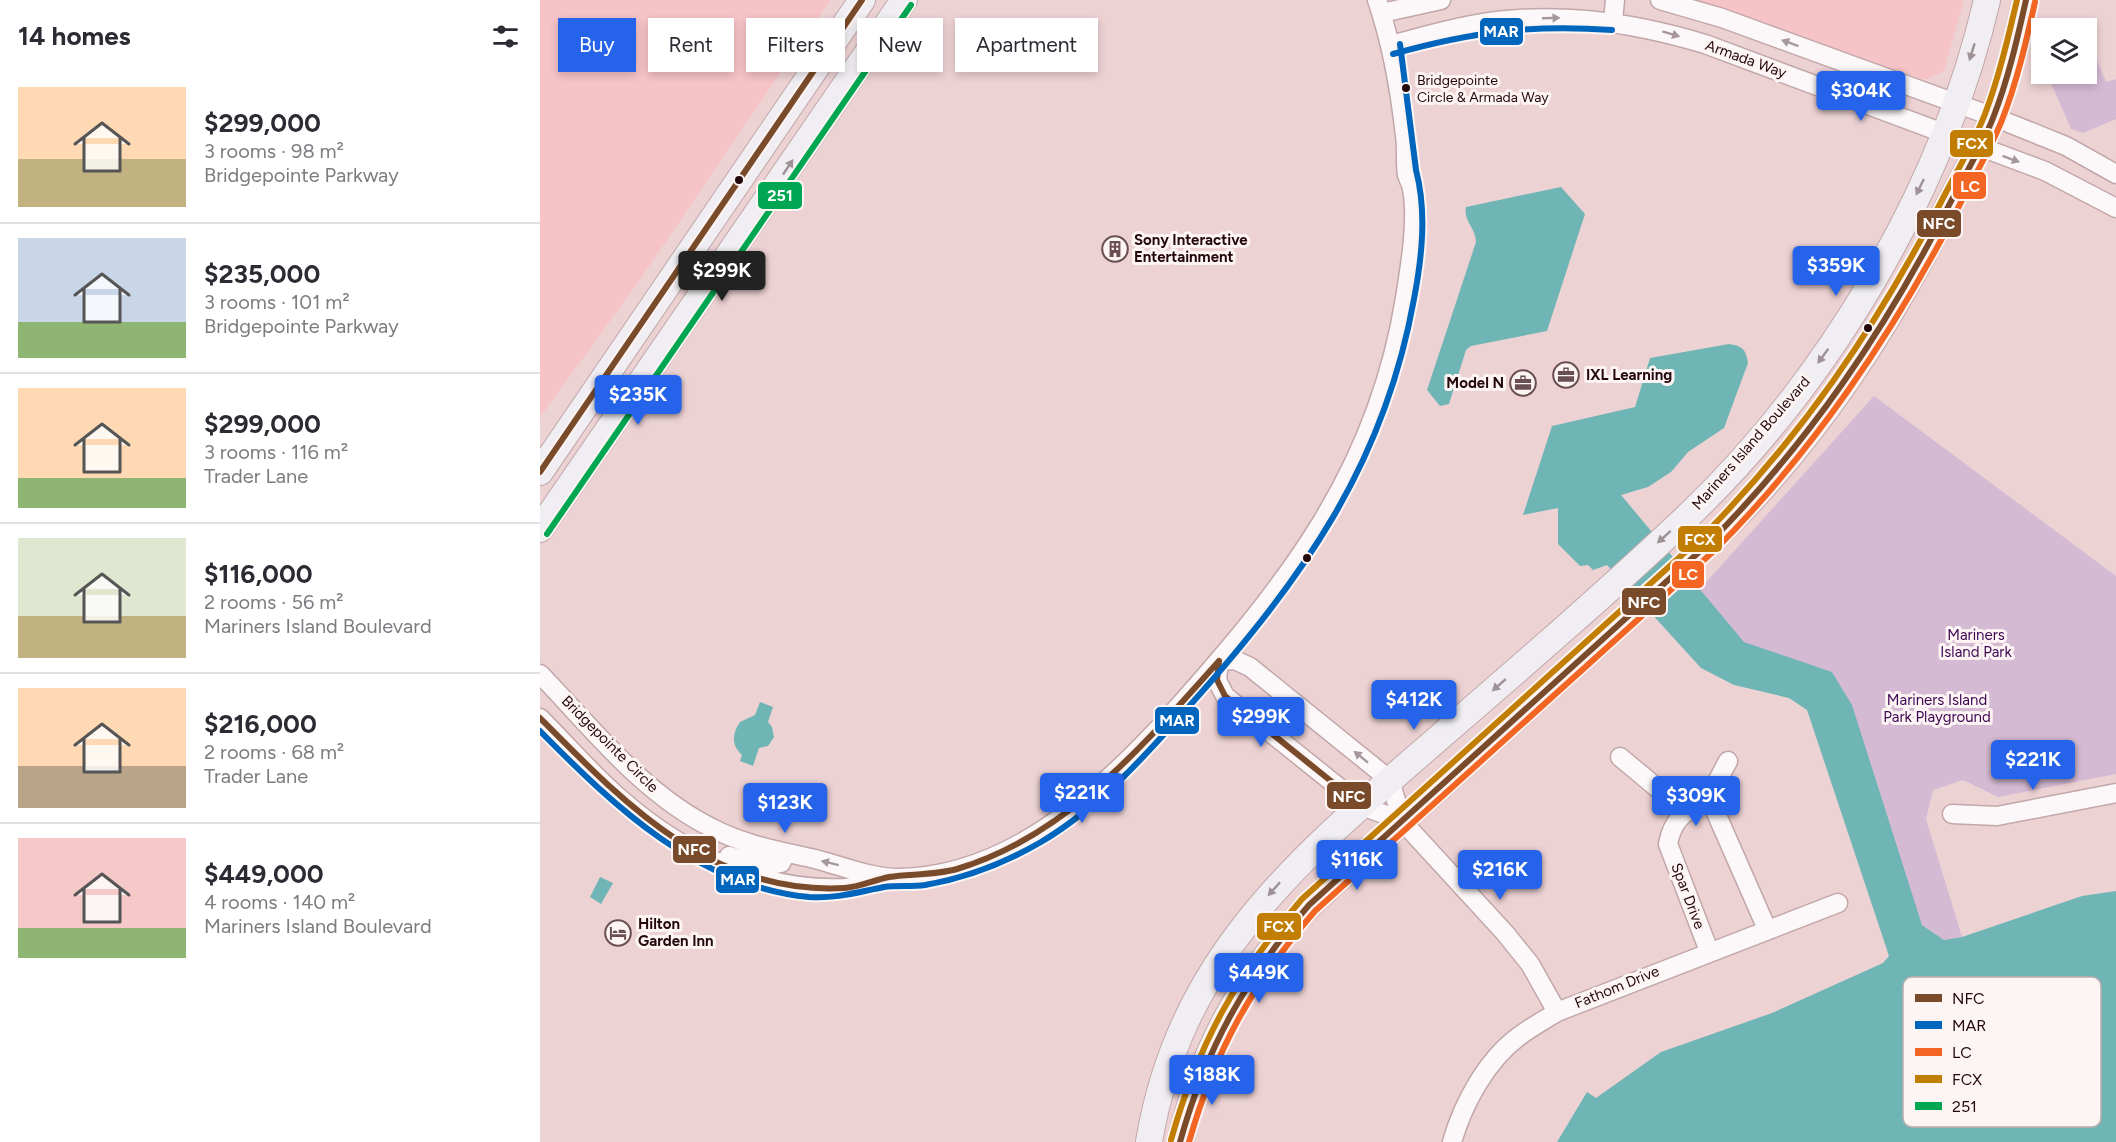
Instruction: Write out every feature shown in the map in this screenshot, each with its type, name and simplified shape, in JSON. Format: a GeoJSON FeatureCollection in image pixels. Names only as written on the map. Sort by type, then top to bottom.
{"type":"FeatureCollection","features":[{"type":"Feature","properties":{"kind":"main road"},"geometry":{"type":"LineString","coordinates":[[540,472],[862,0]]}},
{"type":"Feature","properties":{"kind":"main road"},"geometry":{"type":"LineString","coordinates":[[540,530],[904,0]]}},
{"type":"Feature","properties":{"kind":"main road","name":"Mariners Island Boulevard"},"geometry":{"type":"LineString","coordinates":[[1149,1142],[1174,1046],[1221,956],[1251,915],[1286,875],[1689,514],[1793,398],[1834,342],[1897,235],[1945,134],[1987,0]]}},
{"type":"Feature","properties":{"kind":"main road"},"geometry":{"type":"LineString","coordinates":[[1180,1142],[1206,1058],[1251,976],[1279,938],[1309,905],[1701,550],[1762,491],[1822,418],[1872,345],[1924,257],[1980,147],[1994,117],[2026,0]]}},
{"type":"Feature","properties":{"kind":"street"},"geometry":{"type":"LineString","coordinates":[[1379,7],[1441,0]]}},
{"type":"Feature","properties":{"kind":"street"},"geometry":{"type":"LineString","coordinates":[[1613,21],[1615,0]]}},
{"type":"Feature","properties":{"kind":"street","name":"Armada Way"},"geometry":{"type":"LineString","coordinates":[[1660,0],[1722,18],[1994,117],[2066,146],[2116,174]]}},
{"type":"Feature","properties":{"kind":"street","name":"Bridgepointe Circle"},"geometry":{"type":"LineString","coordinates":[[540,718],[623,801],[645,819],[698,854],[749,875],[796,885],[846,888],[887,878],[918,877],[964,866],[1009,849],[1041,831],[1080,802],[1130,758],[1219,661],[1265,604],[1331,508],[1362,450],[1389,372],[1407,285],[1413,207],[1402,116],[1390,45],[1379,7]]}},
{"type":"Feature","properties":{"kind":"street","name":"Armada Way"},"geometry":{"type":"LineString","coordinates":[[1390,45],[1471,25],[1518,19],[1568,18],[1613,21],[1659,30],[1705,44],[2045,171],[2116,208]]}},
{"type":"Feature","properties":{"kind":"street"},"geometry":{"type":"LineString","coordinates":[[1402,821],[1362,806],[1225,696],[1217,680],[1219,661],[1235,660],[1250,667],[1390,780],[1402,821],[1530,964],[1557,1012]]}},
{"type":"Feature","properties":{"kind":"street","name":"Bridgepointe Circle"},"geometry":{"type":"LineString","coordinates":[[540,674],[643,780],[676,807],[712,829],[757,846],[887,878]]}},
{"type":"Feature","properties":{"kind":"street"},"geometry":{"type":"LineString","coordinates":[[1620,758],[1686,812]]}},
{"type":"Feature","properties":{"kind":"street","name":"Spar Drive"},"geometry":{"type":"LineString","coordinates":[[1709,951],[1668,844],[1671,827],[1686,812],[1709,797],[1728,760]]}},
{"type":"Feature","properties":{"kind":"street"},"geometry":{"type":"LineString","coordinates":[[1952,814],[1997,816],[2116,793]]}},
{"type":"Feature","properties":{"kind":"street"},"geometry":{"type":"LineString","coordinates":[[1709,797],[1767,929]]}},
{"type":"Feature","properties":{"kind":"street"},"geometry":{"type":"LineString","coordinates":[[645,819],[734,858],[766,866],[781,863],[786,853]]}},
{"type":"Feature","properties":{"kind":"street","name":"Fathom Drive"},"geometry":{"type":"LineString","coordinates":[[1452,1142],[1468,1103],[1491,1062],[1516,1038],[1557,1012],[1709,951],[1838,903]]}},
{"type":"Feature","properties":{"kind":"shaded area"},"geometry":{"type":"Polygon","coordinates":[[[540,0],[830,0],[818,18],[746,18],[746,72],[781,72],[637,284],[540,417],[540,0]]]}},
{"type":"Feature","properties":{"kind":"shaded area"},"geometry":{"type":"Polygon","coordinates":[[[1692,0],[1964,0],[1944,71],[1926,80],[1692,0]]]}},
{"type":"Feature","properties":{"kind":"green space"},"geometry":{"type":"Polygon","coordinates":[[[2097,60],[2106,82],[2116,79],[2116,119],[2083,133],[2071,129],[2051,84],[2097,84],[2097,60]]]}},
{"type":"Feature","properties":{"kind":"green space","name":"Mariners Island Park"},"geometry":{"type":"Polygon","coordinates":[[[1874,396],[2116,576],[2116,774],[1998,797],[1963,780],[1933,790],[1926,819],[1962,937],[1944,940],[1922,925],[1832,672],[1744,643],[1699,590],[1874,396]]]}},
{"type":"Feature","properties":{"kind":"water"},"geometry":{"type":"Polygon","coordinates":[[[1561,187],[1585,214],[1547,331],[1471,346],[1466,350],[1449,404],[1440,406],[1427,390],[1476,242],[1466,216],[1466,207],[1561,187]]]}},
{"type":"Feature","properties":{"kind":"water"},"geometry":{"type":"Polygon","coordinates":[[[1729,344],[1743,349],[1746,354],[1748,363],[1724,428],[1688,452],[1671,472],[1648,487],[1621,495],[1744,642],[1832,672],[1852,705],[1922,925],[1944,940],[1962,937],[2082,896],[2116,891],[2116,1142],[1557,1142],[1587,1092],[1596,1098],[1661,1052],[1772,1013],[1883,963],[1889,956],[1807,710],[1789,698],[1734,685],[1701,668],[1607,565],[1593,570],[1588,565],[1580,566],[1558,544],[1558,508],[1523,515],[1552,426],[1635,407],[1650,358],[1729,344]]]}},
{"type":"Feature","properties":{"kind":"water"},"geometry":{"type":"Polygon","coordinates":[[[760,702],[773,707],[768,722],[772,727],[774,737],[768,746],[759,748],[753,766],[740,761],[742,755],[734,743],[734,735],[740,722],[755,715],[760,702]]]}},
{"type":"Feature","properties":{"kind":"water"},"geometry":{"type":"Polygon","coordinates":[[[600,877],[613,883],[601,904],[590,897],[600,877]]]}},
{"type":"Feature","properties":{"kind":"transit line","name":"NFC"},"geometry":{"type":"LineString","coordinates":[[540,472],[862,0]]}},
{"type":"Feature","properties":{"kind":"transit line","name":"FCX"},"geometry":{"type":"LineString","coordinates":[[1171,1140],[1194,1072],[1222,1012],[1258,955],[1302,899],[1703,536],[1773,460],[1804,420],[1863,338],[1915,250],[1969,148],[1995,86],[2017,0]]}},
{"type":"Feature","properties":{"kind":"transit line","name":"NFC"},"geometry":{"type":"LineString","coordinates":[[1180,1142],[1202,1076],[1230,1016],[1266,960],[1309,905],[1709,543],[1779,466],[1842,385],[1897,299],[1977,152],[1993,118],[2003,89],[2026,0]]}},
{"type":"Feature","properties":{"kind":"transit line","name":"LC"},"geometry":{"type":"LineString","coordinates":[[1189,1142],[1211,1077],[1238,1019],[1273,965],[1315,911],[1715,550],[1785,473],[1848,391],[1904,305],[1930,260],[1997,132],[2025,47],[2035,2]]}},
{"type":"Feature","properties":{"kind":"transit line","name":"251"},"geometry":{"type":"LineString","coordinates":[[547,534],[911,5]]}},
{"type":"Feature","properties":{"kind":"transit line","name":"MAR"},"geometry":{"type":"LineString","coordinates":[[1393,54],[1449,40],[1528,29],[1612,30]]}},
{"type":"Feature","properties":{"kind":"transit line","name":"MAR"},"geometry":{"type":"LineString","coordinates":[[540,731],[568,760],[629,814],[694,860],[730,877],[768,890],[809,897],[838,896],[889,886],[925,885],[970,874],[1027,850],[1083,813],[1158,741],[1269,611],[1303,565],[1333,517],[1360,468],[1382,415],[1400,359],[1414,299],[1422,234],[1421,202],[1400,44]]}},
{"type":"Feature","properties":{"kind":"transit line","name":"NFC"},"geometry":{"type":"LineString","coordinates":[[1219,661],[1217,680],[1225,696],[1362,806]]}},
{"type":"Feature","properties":{"kind":"transit line","name":"NFC"},"geometry":{"type":"LineString","coordinates":[[540,718],[639,812],[675,838],[713,860],[754,877],[797,887],[845,888],[889,877],[957,869],[997,854],[1034,834],[1069,811],[1102,784],[1162,724],[1219,661]]}},
{"type":"Feature","properties":{"kind":"place","name":"Bridgepointe Circle & Armada Way"},"geometry":{"type":"Point","coordinates":[1406,88]}},
{"type":"Feature","properties":{"kind":"place","name":"Sony Interactive Entertainment"},"geometry":{"type":"Point","coordinates":[1115,249]}},
{"type":"Feature","properties":{"kind":"place","name":"IXL Learning"},"geometry":{"type":"Point","coordinates":[1566,375]}},
{"type":"Feature","properties":{"kind":"place","name":"Model N"},"geometry":{"type":"Point","coordinates":[1523,383]}},
{"type":"Feature","properties":{"kind":"place","name":"Hilton Garden Inn"},"geometry":{"type":"Point","coordinates":[618,933]}},
{"type":"Feature","properties":{"kind":"park label","name":"Mariners Island Park Playground"},"geometry":{"type":"Point","coordinates":[1937,708]}}]}
